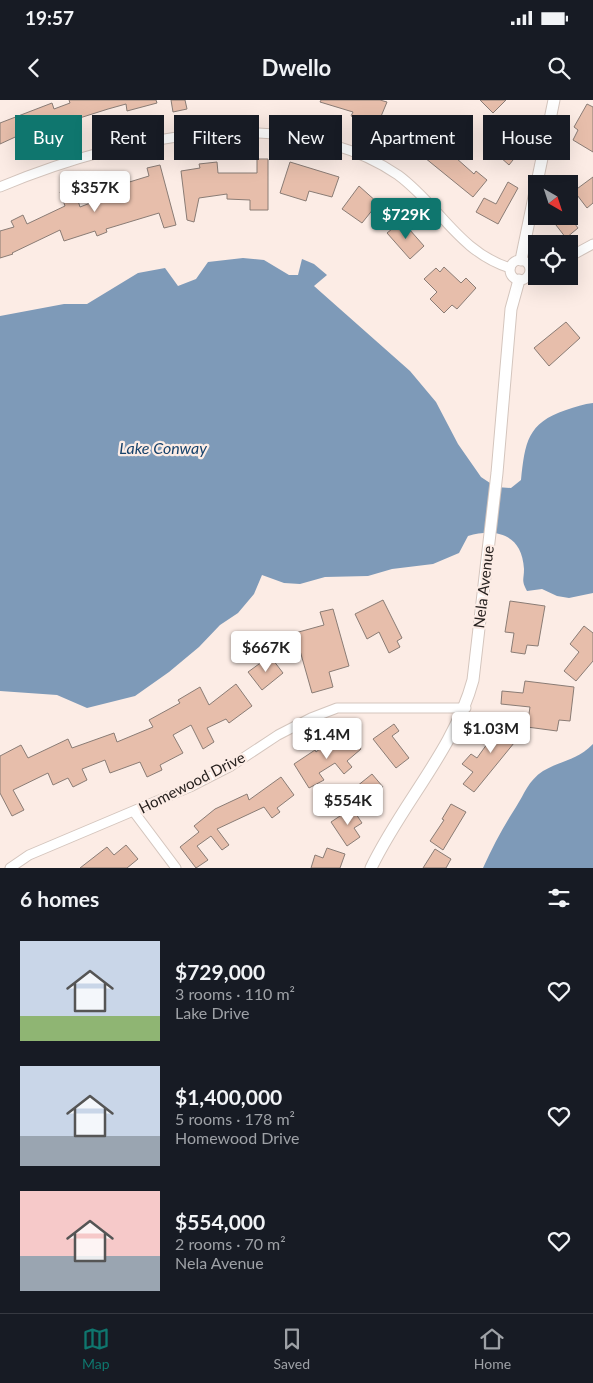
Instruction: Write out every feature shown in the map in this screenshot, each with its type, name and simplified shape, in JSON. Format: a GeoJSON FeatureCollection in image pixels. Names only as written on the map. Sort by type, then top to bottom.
{"type":"FeatureCollection","features":[{"type":"Feature","properties":{"kind":"street"},"geometry":{"type":"LineString","coordinates":[[521,260],[554,100]]}},
{"type":"Feature","properties":{"kind":"street"},"geometry":{"type":"LineString","coordinates":[[0,187],[51,166],[100,150],[160,138],[217,131],[266,130],[307,135],[372,157],[406,181],[465,242],[491,262],[510,268]]}},
{"type":"Feature","properties":{"kind":"street"},"geometry":{"type":"LineString","coordinates":[[578,252],[593,244]]}},
{"type":"Feature","properties":{"kind":"street"},"geometry":{"type":"LineString","coordinates":[[510,268],[513,263],[521,260]]}},
{"type":"Feature","properties":{"kind":"street"},"geometry":{"type":"LineString","coordinates":[[521,260],[528,264]]}},
{"type":"Feature","properties":{"kind":"street"},"geometry":{"type":"LineString","coordinates":[[510,268],[513,277],[519,280],[528,277]]}},
{"type":"Feature","properties":{"kind":"street","name":"Nela Avenue"},"geometry":{"type":"LineString","coordinates":[[371,868],[444,749],[466,708],[473,680],[489,545],[511,309],[519,280]]}},
{"type":"Feature","properties":{"kind":"street","name":"Homewood Drive"},"geometry":{"type":"LineString","coordinates":[[10,868],[29,855],[134,812],[232,766],[278,735],[311,718],[337,708],[466,708]]}},
{"type":"Feature","properties":{"kind":"street"},"geometry":{"type":"LineString","coordinates":[[134,812],[176,868]]}},
{"type":"Feature","properties":{"kind":"water","name":"Lake Conway"},"geometry":{"type":"Polygon","coordinates":[[[243,258],[264,260],[289,275],[298,275],[302,259],[314,264],[327,275],[314,286],[410,371],[436,402],[458,444],[481,477],[496,487],[511,488],[521,480],[524,455],[530,436],[543,421],[566,410],[593,403],[593,593],[569,598],[557,596],[542,589],[527,591],[523,582],[524,569],[522,557],[513,541],[506,536],[497,534],[478,534],[468,536],[459,553],[433,564],[392,569],[368,576],[325,577],[300,584],[284,583],[262,575],[254,594],[238,613],[220,625],[199,647],[169,672],[135,696],[87,708],[57,695],[0,691],[0,316],[64,304],[87,304],[138,273],[165,268],[178,286],[196,279],[208,262],[243,258]]]}},
{"type":"Feature","properties":{"kind":"water"},"geometry":{"type":"Polygon","coordinates":[[[593,744],[593,868],[483,868],[502,829],[534,779],[550,767],[581,754],[593,744]]]}},
{"type":"Feature","properties":{"kind":"building"},"geometry":{"type":"Polygon","coordinates":[[[69,100],[156,100],[157,103],[127,111],[126,104],[82,117],[82,115],[21,115],[52,103],[54,109],[70,103],[69,100]]]}},
{"type":"Feature","properties":{"kind":"building"},"geometry":{"type":"Polygon","coordinates":[[[171,100],[185,100],[187,109],[173,112],[171,100]]]}},
{"type":"Feature","properties":{"kind":"building"},"geometry":{"type":"Polygon","coordinates":[[[321,100],[380,100],[387,102],[382,115],[352,116],[351,116],[353,112],[320,102],[321,100]]]}},
{"type":"Feature","properties":{"kind":"building"},"geometry":{"type":"Polygon","coordinates":[[[480,100],[506,100],[493,113],[480,100]]]}},
{"type":"Feature","properties":{"kind":"building"},"geometry":{"type":"Polygon","coordinates":[[[587,104],[593,107],[593,152],[573,140],[578,130],[574,127],[587,104]]]}},
{"type":"Feature","properties":{"kind":"building"},"geometry":{"type":"Polygon","coordinates":[[[15,117],[15,137],[0,144],[0,123],[15,117]]]}},
{"type":"Feature","properties":{"kind":"building"},"geometry":{"type":"Polygon","coordinates":[[[268,159],[268,210],[250,210],[250,200],[227,199],[227,194],[199,198],[194,222],[187,220],[181,171],[200,168],[199,164],[217,162],[218,173],[257,173],[257,160],[268,159]]]}},
{"type":"Feature","properties":{"kind":"building"},"geometry":{"type":"Polygon","coordinates":[[[428,160],[458,160],[474,174],[476,171],[487,180],[473,197],[428,160]]]}},
{"type":"Feature","properties":{"kind":"building"},"geometry":{"type":"Polygon","coordinates":[[[503,160],[513,160],[509,165],[503,160]]]}},
{"type":"Feature","properties":{"kind":"building"},"geometry":{"type":"Polygon","coordinates":[[[290,162],[339,177],[332,197],[309,191],[306,201],[280,193],[290,162]]]}},
{"type":"Feature","properties":{"kind":"building"},"geometry":{"type":"Polygon","coordinates":[[[160,165],[176,225],[164,228],[159,213],[106,229],[107,232],[97,236],[95,231],[64,241],[60,230],[13,254],[0,258],[0,231],[14,227],[11,221],[23,215],[27,224],[65,206],[60,192],[74,188],[80,207],[103,198],[100,191],[149,176],[147,168],[160,165]]]}},
{"type":"Feature","properties":{"kind":"building"},"geometry":{"type":"Polygon","coordinates":[[[593,177],[593,203],[587,208],[578,196],[578,188],[593,177]]]}},
{"type":"Feature","properties":{"kind":"building"},"geometry":{"type":"Polygon","coordinates":[[[508,182],[518,188],[498,224],[476,212],[484,198],[496,204],[508,182]]]}},
{"type":"Feature","properties":{"kind":"building"},"geometry":{"type":"Polygon","coordinates":[[[359,186],[378,203],[362,223],[342,209],[359,186]]]}},
{"type":"Feature","properties":{"kind":"building"},"geometry":{"type":"Polygon","coordinates":[[[402,221],[424,246],[410,259],[387,233],[402,221]]]}},
{"type":"Feature","properties":{"kind":"building"},"geometry":{"type":"Polygon","coordinates":[[[556,225],[576,225],[578,228],[570,235],[564,235],[556,225]]]}},
{"type":"Feature","properties":{"kind":"building"},"geometry":{"type":"Polygon","coordinates":[[[444,267],[461,283],[466,278],[476,288],[457,309],[452,305],[444,313],[430,299],[437,292],[424,279],[436,268],[440,272],[444,267]]]}},
{"type":"Feature","properties":{"kind":"building"},"geometry":{"type":"Polygon","coordinates":[[[566,322],[580,338],[549,366],[534,348],[566,322]]]}},
{"type":"Feature","properties":{"kind":"building"},"geometry":{"type":"Polygon","coordinates":[[[383,600],[402,638],[397,641],[400,647],[389,653],[379,632],[367,639],[355,614],[383,600]]]}},
{"type":"Feature","properties":{"kind":"building"},"geometry":{"type":"Polygon","coordinates":[[[510,601],[545,606],[538,646],[527,645],[525,654],[511,652],[514,633],[505,632],[510,601]]]}},
{"type":"Feature","properties":{"kind":"building"},"geometry":{"type":"Polygon","coordinates":[[[333,609],[349,666],[329,672],[333,687],[312,693],[295,633],[324,625],[320,612],[333,609]]]}},
{"type":"Feature","properties":{"kind":"building"},"geometry":{"type":"Polygon","coordinates":[[[584,626],[593,633],[593,661],[576,681],[564,671],[579,652],[570,644],[584,626]]]}},
{"type":"Feature","properties":{"kind":"building"},"geometry":{"type":"Polygon","coordinates":[[[270,656],[283,673],[262,690],[248,672],[270,656]]]}},
{"type":"Feature","properties":{"kind":"building"},"geometry":{"type":"Polygon","coordinates":[[[525,681],[574,687],[570,721],[559,720],[557,731],[527,727],[530,707],[501,704],[502,691],[523,693],[525,681]]]}},
{"type":"Feature","properties":{"kind":"building"},"geometry":{"type":"Polygon","coordinates":[[[236,684],[252,706],[229,723],[226,719],[207,728],[214,742],[203,749],[191,725],[173,735],[183,753],[160,765],[162,770],[147,777],[140,762],[110,773],[105,760],[82,769],[87,780],[73,787],[68,778],[53,785],[48,773],[13,790],[24,810],[12,816],[0,793],[0,756],[21,745],[28,758],[68,739],[72,748],[114,733],[117,742],[153,727],[149,720],[180,703],[178,700],[200,687],[209,705],[236,684]]]}},
{"type":"Feature","properties":{"kind":"building"},"geometry":{"type":"Polygon","coordinates":[[[505,719],[523,732],[474,792],[463,784],[473,772],[462,764],[471,754],[477,758],[505,719]]]}},
{"type":"Feature","properties":{"kind":"building"},"geometry":{"type":"Polygon","coordinates":[[[394,724],[399,731],[392,736],[409,758],[396,768],[373,739],[394,724]]]}},
{"type":"Feature","properties":{"kind":"building"},"geometry":{"type":"Polygon","coordinates":[[[350,736],[361,749],[347,761],[352,767],[344,774],[335,763],[319,773],[324,780],[309,788],[294,764],[315,750],[316,752],[332,739],[338,746],[350,736]]]}},
{"type":"Feature","properties":{"kind":"building"},"geometry":{"type":"Polygon","coordinates":[[[372,774],[383,787],[375,794],[381,801],[374,807],[370,801],[364,807],[351,791],[372,774]]]}},
{"type":"Feature","properties":{"kind":"building"},"geometry":{"type":"Polygon","coordinates":[[[281,777],[294,795],[277,808],[280,812],[272,818],[264,807],[217,829],[229,845],[222,850],[211,836],[197,846],[208,860],[196,868],[180,847],[199,832],[194,826],[215,809],[247,794],[249,800],[281,777]]]}},
{"type":"Feature","properties":{"kind":"building"},"geometry":{"type":"Polygon","coordinates":[[[451,804],[466,812],[443,850],[430,841],[444,820],[442,819],[451,804]]]}},
{"type":"Feature","properties":{"kind":"building"},"geometry":{"type":"Polygon","coordinates":[[[352,808],[362,823],[354,828],[360,837],[347,846],[331,822],[352,808]]]}},
{"type":"Feature","properties":{"kind":"building"},"geometry":{"type":"Polygon","coordinates":[[[126,845],[138,859],[127,868],[80,868],[107,847],[114,855],[126,845]]]}},
{"type":"Feature","properties":{"kind":"building"},"geometry":{"type":"Polygon","coordinates":[[[327,848],[345,854],[340,868],[311,868],[315,855],[323,858],[327,848]]]}},
{"type":"Feature","properties":{"kind":"building"},"geometry":{"type":"Polygon","coordinates":[[[435,849],[451,859],[446,868],[423,868],[435,849]]]}}]}
